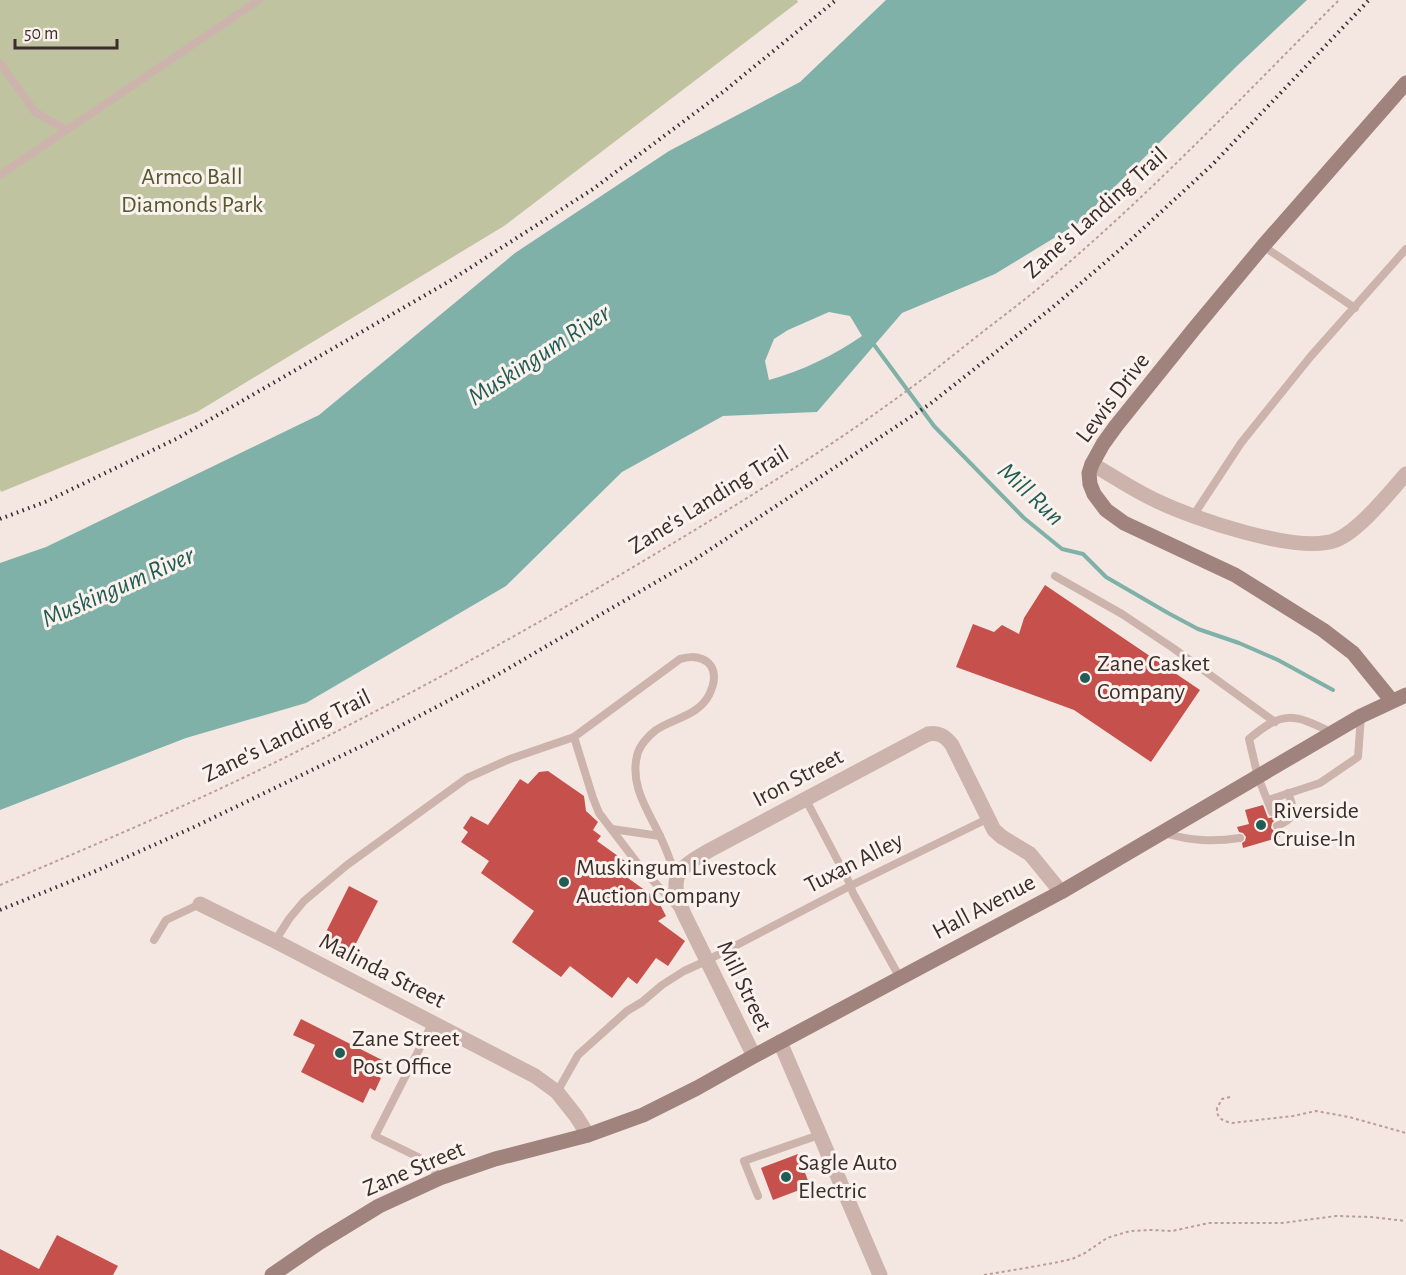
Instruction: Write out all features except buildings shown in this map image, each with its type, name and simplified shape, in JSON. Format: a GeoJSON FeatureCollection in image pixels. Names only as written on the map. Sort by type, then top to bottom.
{"type":"FeatureCollection","features":[{"type":"Feature","properties":{"kind":"main road","name":"Lewis Drive"},"geometry":{"type":"LineString","coordinates":[[1399,698],[1353,653],[1323,630],[1235,575],[1124,523],[1106,510],[1094,495],[1089,473],[1103,444],[1116,426],[1194,329],[1263,246],[1406,83]]}},
{"type":"Feature","properties":{"kind":"main road","name":"Hall Avenue"},"geometry":{"type":"LineString","coordinates":[[588,1135],[643,1115],[697,1088],[1061,892],[1361,716],[1399,698]]}},
{"type":"Feature","properties":{"kind":"main road","name":"Zane Street"},"geometry":{"type":"LineString","coordinates":[[272,1275],[379,1206],[440,1178],[495,1160],[588,1135]]}},
{"type":"Feature","properties":{"kind":"street"},"geometry":{"type":"LineString","coordinates":[[1092,464],[1148,497],[1215,524],[1269,538],[1325,543],[1335,541],[1355,529],[1406,474]]}},
{"type":"Feature","properties":{"kind":"street","name":"Iron Street"},"geometry":{"type":"LineString","coordinates":[[679,874],[688,863],[710,850],[928,734],[940,734],[952,745],[987,819]]}},
{"type":"Feature","properties":{"kind":"street"},"geometry":{"type":"LineString","coordinates":[[987,819],[1002,837],[1030,854],[1061,892]]}},
{"type":"Feature","properties":{"kind":"street","name":"Mill Street"},"geometry":{"type":"LineString","coordinates":[[679,874],[675,889],[677,899],[754,1056]]}},
{"type":"Feature","properties":{"kind":"street","name":"Malinda Street"},"geometry":{"type":"LineString","coordinates":[[200,904],[535,1076],[557,1092],[588,1135]]}},
{"type":"Feature","properties":{"kind":"street"},"geometry":{"type":"LineString","coordinates":[[780,1042],[880,1275]]}},
{"type":"Feature","properties":{"kind":"lane"},"geometry":{"type":"LineString","coordinates":[[0,175],[259,0]]}},
{"type":"Feature","properties":{"kind":"lane"},"geometry":{"type":"LineString","coordinates":[[0,63],[35,112],[66,130]]}},
{"type":"Feature","properties":{"kind":"lane"},"geometry":{"type":"LineString","coordinates":[[1263,246],[1355,308]]}},
{"type":"Feature","properties":{"kind":"lane"},"geometry":{"type":"LineString","coordinates":[[1193,516],[1241,443],[1311,356],[1406,249]]}},
{"type":"Feature","properties":{"kind":"lane"},"geometry":{"type":"LineString","coordinates":[[1055,576],[1122,614],[1275,722]]}},
{"type":"Feature","properties":{"kind":"lane"},"geometry":{"type":"LineString","coordinates":[[275,941],[289,918],[304,901],[347,865],[467,778],[510,759],[574,737],[680,659],[689,656],[708,662],[713,669],[714,678],[707,699],[693,712],[657,730],[642,745],[637,754],[636,778],[639,791],[679,874]]}},
{"type":"Feature","properties":{"kind":"lane"},"geometry":{"type":"LineString","coordinates":[[1268,800],[1320,783],[1358,757],[1361,716]]}},
{"type":"Feature","properties":{"kind":"lane"},"geometry":{"type":"LineString","coordinates":[[1272,812],[1258,777],[1249,739],[1260,729],[1285,717],[1298,718],[1332,733]]}},
{"type":"Feature","properties":{"kind":"lane"},"geometry":{"type":"LineString","coordinates":[[574,737],[592,798],[599,813],[638,864],[684,914]]}},
{"type":"Feature","properties":{"kind":"lane"},"geometry":{"type":"LineString","coordinates":[[1277,826],[1290,821],[1293,814],[1292,802],[1288,793]]}},
{"type":"Feature","properties":{"kind":"lane"},"geometry":{"type":"LineString","coordinates":[[806,800],[853,893],[900,978]]}},
{"type":"Feature","properties":{"kind":"lane","name":"Tuxan Alley"},"geometry":{"type":"LineString","coordinates":[[557,1092],[578,1055],[627,1011],[684,971],[987,819]]}},
{"type":"Feature","properties":{"kind":"lane"},"geometry":{"type":"LineString","coordinates":[[612,829],[660,836]]}},
{"type":"Feature","properties":{"kind":"lane"},"geometry":{"type":"LineString","coordinates":[[1163,833],[1197,840],[1240,838]]}},
{"type":"Feature","properties":{"kind":"lane"},"geometry":{"type":"LineString","coordinates":[[154,940],[166,920],[200,904]]}},
{"type":"Feature","properties":{"kind":"lane"},"geometry":{"type":"LineString","coordinates":[[433,1022],[375,1136],[418,1157],[427,1163],[440,1178]]}},
{"type":"Feature","properties":{"kind":"lane"},"geometry":{"type":"LineString","coordinates":[[758,1196],[744,1161],[819,1135]]}},
{"type":"Feature","properties":{"kind":"path","name":"Zane's Landing Trail"},"geometry":{"type":"LineString","coordinates":[[0,885],[104,841],[291,754],[471,661],[720,515],[842,436],[915,385],[1038,290],[1119,219],[1339,0]]}},
{"type":"Feature","properties":{"kind":"path"},"geometry":{"type":"LineString","coordinates":[[1230,1097],[1222,1099],[1217,1108],[1218,1116],[1226,1122],[1293,1116],[1316,1111],[1349,1117],[1406,1133]]}},
{"type":"Feature","properties":{"kind":"path"},"geometry":{"type":"LineString","coordinates":[[984,1275],[1072,1259],[1107,1238],[1130,1231],[1172,1231],[1209,1223],[1282,1223],[1335,1216],[1406,1221]]}},
{"type":"Feature","properties":{"kind":"green space","name":"Armco Ball Diamonds Park"},"geometry":{"type":"Polygon","coordinates":[[[0,0],[797,0],[798,2],[504,226],[197,412],[1,492],[0,0]]]}},
{"type":"Feature","properties":{"kind":"water","name":"Muskingum River"},"geometry":{"type":"Polygon","coordinates":[[[886,0],[1307,0],[1077,224],[995,274],[902,313],[817,412],[723,416],[622,472],[506,586],[306,703],[186,738],[0,810],[0,563],[46,547],[319,415],[515,253],[669,151],[800,82],[886,0]],[[829,312],[788,330],[774,339],[765,361],[769,380],[817,362],[862,336],[850,316],[829,312]]]}},
{"type":"Feature","properties":{"kind":"waterway","name":"Mill Run"},"geometry":{"type":"LineString","coordinates":[[872,342],[934,426],[1024,518],[1062,549],[1083,554],[1106,577],[1198,629],[1278,660],[1333,690]]}},
{"type":"Feature","properties":{"kind":"railway"},"geometry":{"type":"LineString","coordinates":[[0,519],[45,502],[178,438],[448,282],[593,189],[723,92],[836,0]]}},
{"type":"Feature","properties":{"kind":"railway"},"geometry":{"type":"LineString","coordinates":[[0,910],[89,874],[194,827],[368,743],[497,675],[694,560],[852,456],[930,404],[1053,307],[1123,247],[1213,164],[1369,0]]}},
{"type":"Feature","properties":{"kind":"place","name":"Zane Casket Company"},"geometry":{"type":"Point","coordinates":[1085,678]}},
{"type":"Feature","properties":{"kind":"place","name":"Riverside Cruise-In"},"geometry":{"type":"Point","coordinates":[1261,825]}},
{"type":"Feature","properties":{"kind":"place","name":"Muskingum Livestock Auction Company"},"geometry":{"type":"Point","coordinates":[564,882]}},
{"type":"Feature","properties":{"kind":"place","name":"Zane Street Post Office"},"geometry":{"type":"Point","coordinates":[340,1053]}},
{"type":"Feature","properties":{"kind":"place","name":"Sagle Auto Electric"},"geometry":{"type":"Point","coordinates":[786,1177]}}]}
